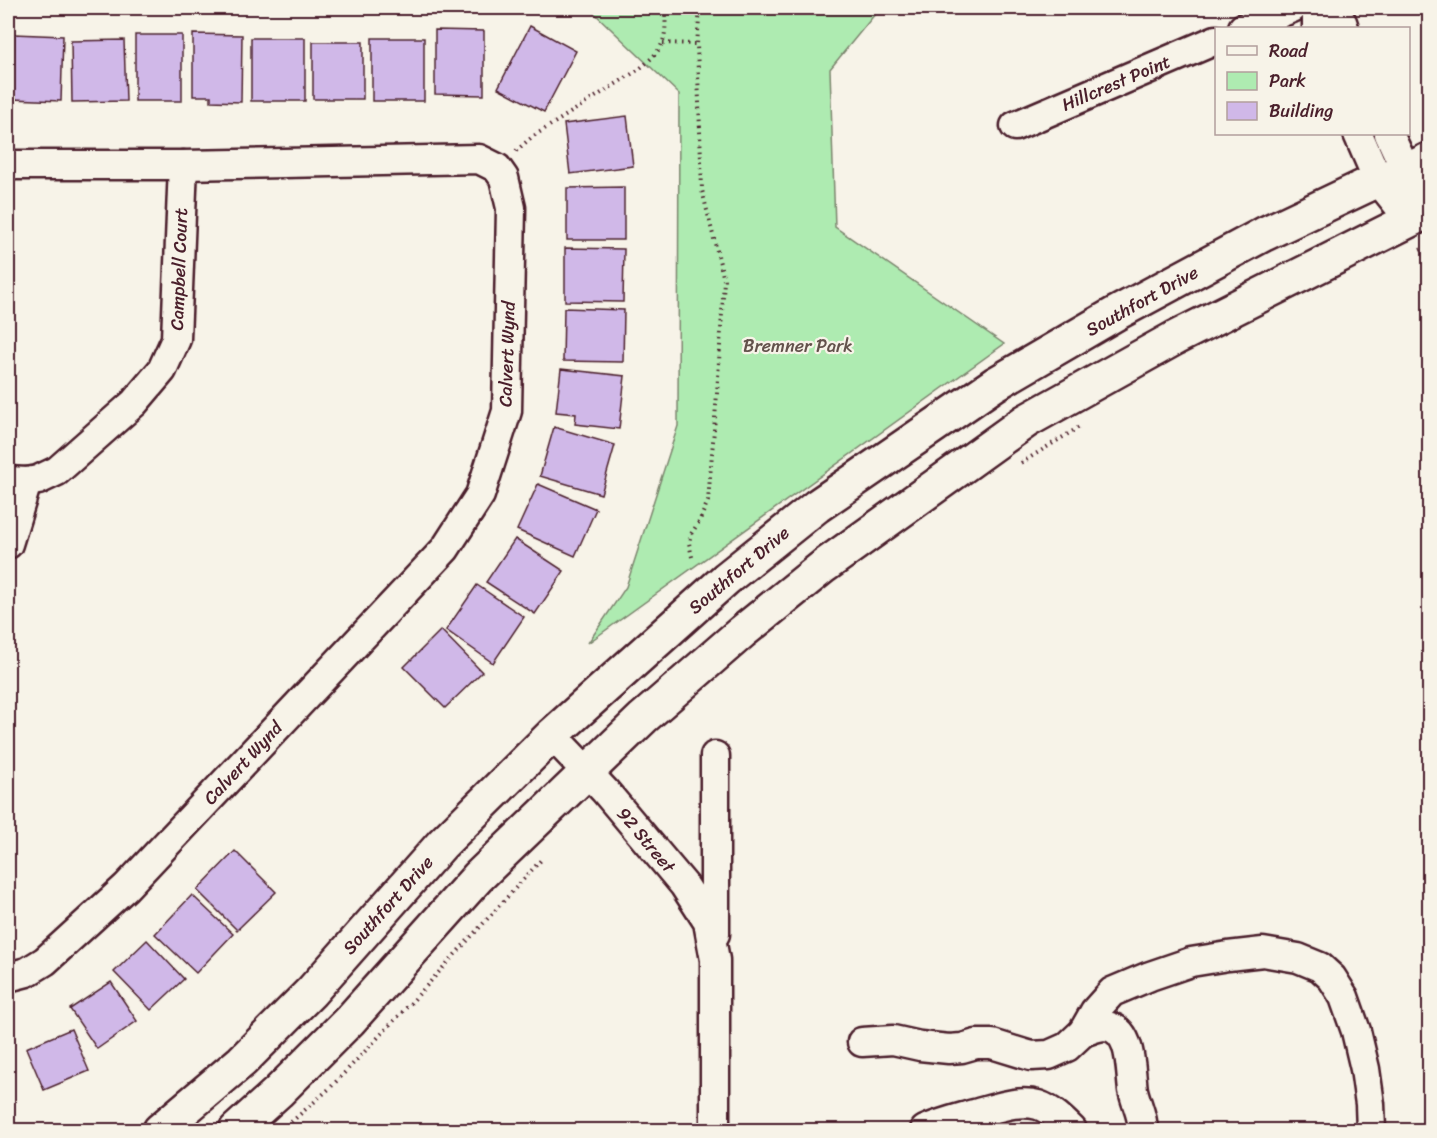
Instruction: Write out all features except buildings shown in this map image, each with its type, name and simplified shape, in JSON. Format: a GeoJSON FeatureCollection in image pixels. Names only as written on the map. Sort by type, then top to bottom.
{"type":"FeatureCollection","features":[{"type":"Feature","properties":{"kind":"main road","name":"Southfort Drive"},"geometry":{"type":"LineString","coordinates":[[160,1131],[242,1062],[311,992],[442,844],[552,735],[727,578],[817,506],[994,384],[1115,314],[1264,234],[1405,170]]}},
{"type":"Feature","properties":{"kind":"main road"},"geometry":{"type":"LineString","coordinates":[[236,1131],[350,1020],[478,878],[643,718],[741,632],[824,566],[1026,421],[1175,338],[1420,227]]}},
{"type":"Feature","properties":{"kind":"street"},"geometry":{"type":"LineString","coordinates":[[1245,27],[1292,8]]}},
{"type":"Feature","properties":{"kind":"street"},"geometry":{"type":"LineString","coordinates":[[1317,8],[1317,27]]}},
{"type":"Feature","properties":{"kind":"street"},"geometry":{"type":"LineString","coordinates":[[1327,8],[1342,22],[1344,27]]}},
{"type":"Feature","properties":{"kind":"street","name":"Hillcrest Point"},"geometry":{"type":"LineString","coordinates":[[1015,126],[1215,40]]}},
{"type":"Feature","properties":{"kind":"street"},"geometry":{"type":"LineString","coordinates":[[1359,135],[1405,170]]}},
{"type":"Feature","properties":{"kind":"street"},"geometry":{"type":"LineString","coordinates":[[1389,135],[1405,170],[1420,227]]}},
{"type":"Feature","properties":{"kind":"street"},"geometry":{"type":"LineString","coordinates":[[8,165],[183,165],[479,159],[497,168]]}},
{"type":"Feature","properties":{"kind":"street","name":"Campbell Court"},"geometry":{"type":"LineString","coordinates":[[8,544],[17,481],[38,480],[57,471],[134,403],[162,370],[176,339],[183,165]]}},
{"type":"Feature","properties":{"kind":"street","name":"Calvert Wynd"},"geometry":{"type":"LineString","coordinates":[[8,977],[27,972],[45,961],[126,887],[445,549],[480,495],[507,411],[511,208],[504,178],[497,168]]}},
{"type":"Feature","properties":{"kind":"street","name":"92 Street"},"geometry":{"type":"LineString","coordinates":[[552,735],[605,791],[684,885],[708,922],[715,960]]}},
{"type":"Feature","properties":{"kind":"street","name":"92 Street"},"geometry":{"type":"LineString","coordinates":[[715,756],[715,1131]]}},
{"type":"Feature","properties":{"kind":"street"},"geometry":{"type":"LineString","coordinates":[[862,1041],[894,1040],[949,1049],[976,1044],[992,1044],[1031,1056],[1049,1055],[1067,1047],[1083,1032],[1095,1011],[1112,992],[1150,976],[1191,962],[1228,956],[1263,952],[1298,958],[1320,967],[1332,978],[1344,997],[1356,1031],[1365,1069],[1371,1131]]}},
{"type":"Feature","properties":{"kind":"street"},"geometry":{"type":"LineString","coordinates":[[1083,1032],[1105,1026],[1114,1028],[1121,1034],[1128,1050],[1133,1088],[1142,1118],[1143,1131]]}},
{"type":"Feature","properties":{"kind":"street"},"geometry":{"type":"LineString","coordinates":[[925,1131],[944,1123],[1005,1106],[1027,1103],[1049,1110],[1072,1131]]}},
{"type":"Feature","properties":{"kind":"path"},"geometry":{"type":"LineString","coordinates":[[497,168],[532,137],[638,70],[653,58],[663,44],[664,8]]}},
{"type":"Feature","properties":{"kind":"path"},"geometry":{"type":"LineString","coordinates":[[692,557],[689,543],[691,534],[708,501],[724,280],[702,190],[697,44],[700,8]]}},
{"type":"Feature","properties":{"kind":"path"},"geometry":{"type":"LineString","coordinates":[[663,44],[697,44]]}},
{"type":"Feature","properties":{"kind":"path"},"geometry":{"type":"LineString","coordinates":[[1420,227],[1430,246]]}},
{"type":"Feature","properties":{"kind":"path"},"geometry":{"type":"LineString","coordinates":[[1021,463],[1082,426]]}},
{"type":"Feature","properties":{"kind":"path"},"geometry":{"type":"LineString","coordinates":[[282,1131],[329,1089],[548,852]]}},
{"type":"Feature","properties":{"kind":"green space","name":"Bremner Park"},"geometry":{"type":"Polygon","coordinates":[[[589,8],[880,8],[830,69],[835,227],[1004,344],[588,643],[626,587],[678,426],[679,94],[589,8]]]}}]}
